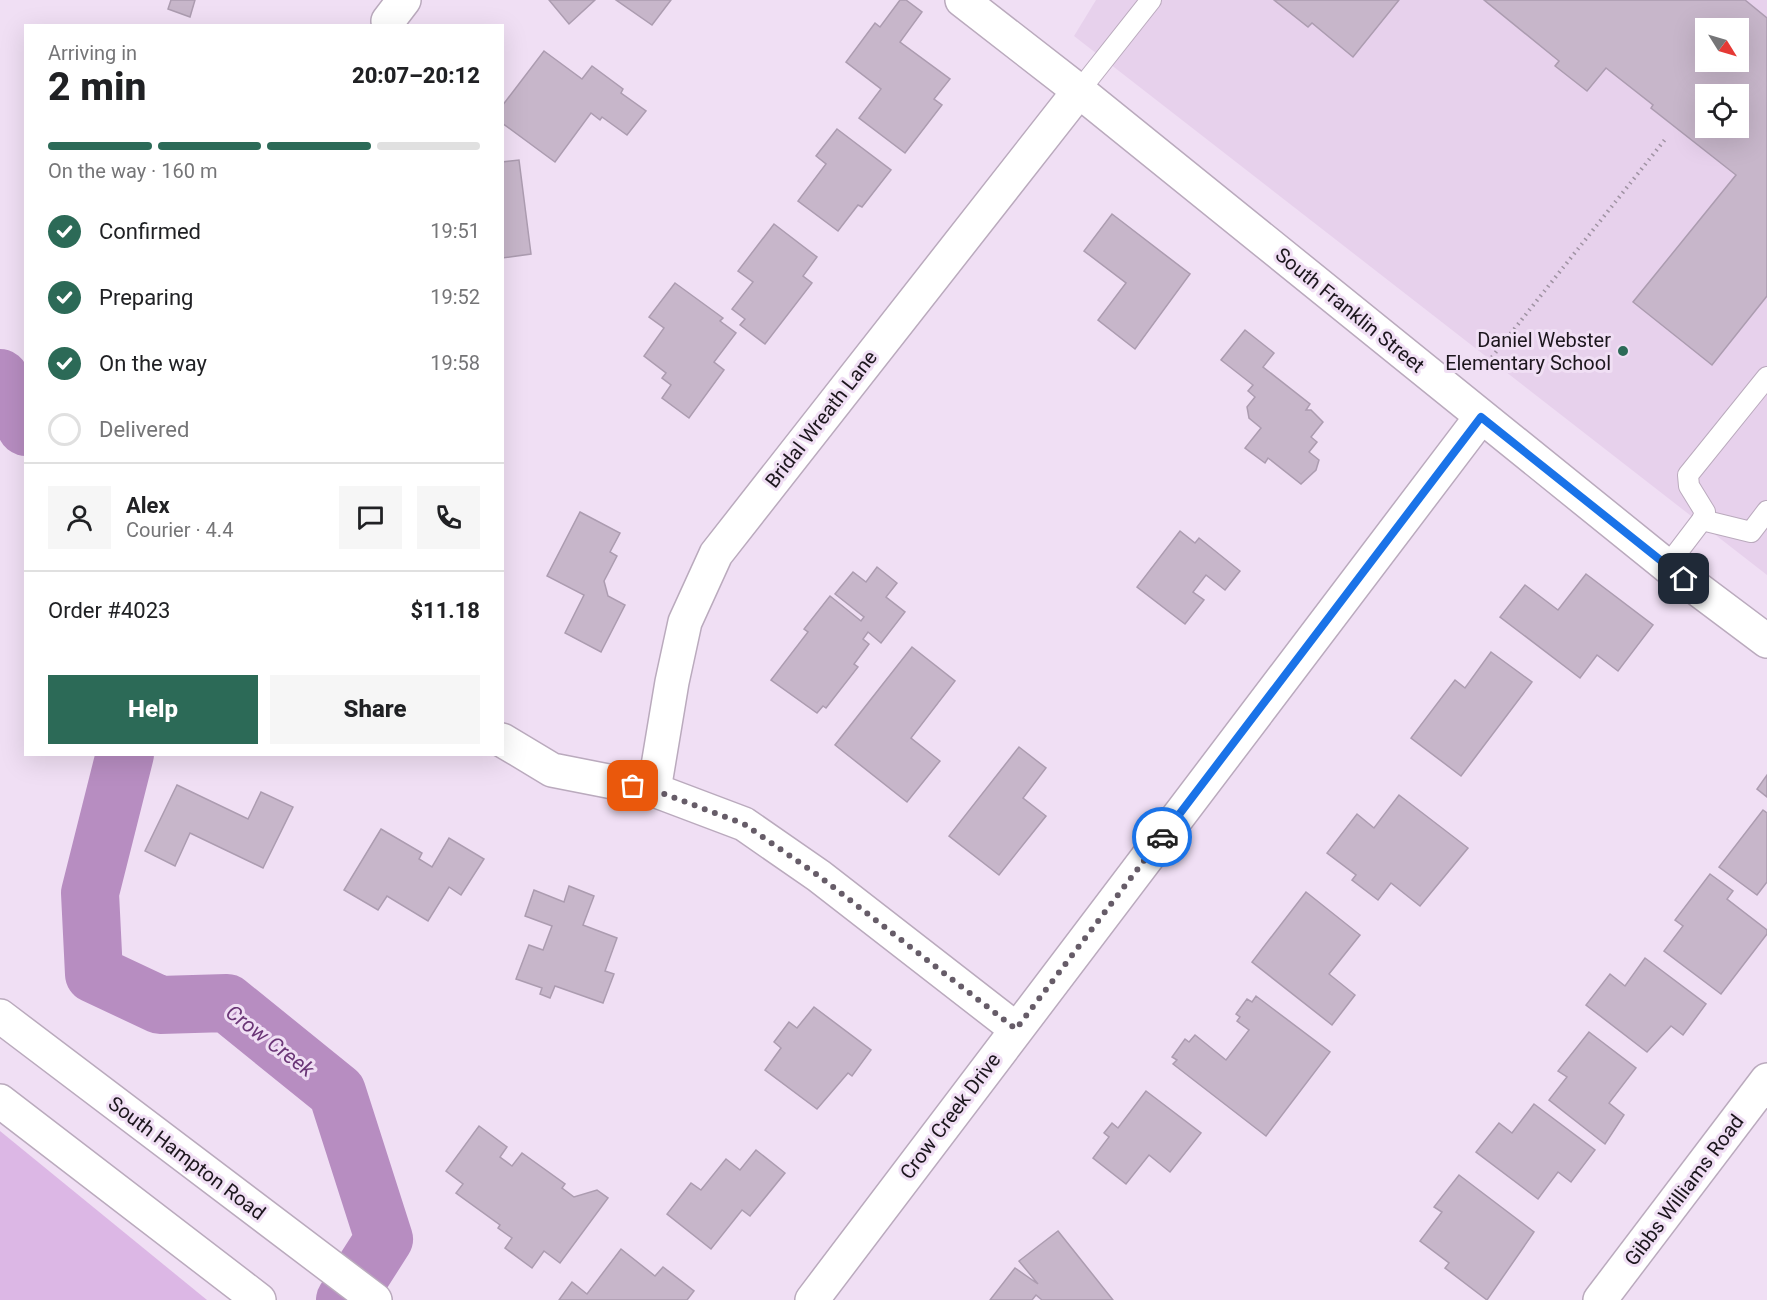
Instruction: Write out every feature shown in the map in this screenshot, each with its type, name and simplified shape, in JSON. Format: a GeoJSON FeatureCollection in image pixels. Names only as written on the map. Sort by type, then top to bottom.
{"type":"FeatureCollection","features":[{"type":"Feature","properties":{"kind":"street","name":"South Franklin Street"},"geometry":{"type":"LineString","coordinates":[[962,0],[1079,91],[1667,566],[1767,642]]}},
{"type":"Feature","properties":{"kind":"street","name":"Bridal Wreath Lane"},"geometry":{"type":"LineString","coordinates":[[654,790],[672,682],[686,622],[716,554],[1079,91]]}},
{"type":"Feature","properties":{"kind":"street","name":"Crow Creek Drive"},"geometry":{"type":"LineString","coordinates":[[812,1300],[1481,417]]}},
{"type":"Feature","properties":{"kind":"street"},"geometry":{"type":"LineString","coordinates":[[504,741],[552,770],[654,790],[744,824],[819,876],[1016,1029]]}},
{"type":"Feature","properties":{"kind":"street","name":"South Hampton Road"},"geometry":{"type":"LineString","coordinates":[[0,1016],[375,1300]]}},
{"type":"Feature","properties":{"kind":"street","name":"Gibbs Williams Road"},"geometry":{"type":"LineString","coordinates":[[1600,1300],[1767,1080]]}},
{"type":"Feature","properties":{"kind":"street"},"geometry":{"type":"LineString","coordinates":[[0,1101],[249,1293]]}},
{"type":"Feature","properties":{"kind":"lane"},"geometry":{"type":"LineString","coordinates":[[1079,91],[1151,0]]}},
{"type":"Feature","properties":{"kind":"lane"},"geometry":{"type":"LineString","coordinates":[[1667,566],[1702,520],[1705,512],[1689,486],[1688,475],[1767,377]]}},
{"type":"Feature","properties":{"kind":"lane"},"geometry":{"type":"LineString","coordinates":[[1702,520],[1750,531],[1767,511]]}},
{"type":"Feature","properties":{"kind":"path"},"geometry":{"type":"LineString","coordinates":[[1488,362],[1667,137]]}},
{"type":"Feature","properties":{"kind":"shaded area","name":"Daniel Webster Elementary School"},"geometry":{"type":"Polygon","coordinates":[[[1096,0],[1767,0],[1767,575],[1074,36],[1096,0]]]}},
{"type":"Feature","properties":{"kind":"shaded area"},"geometry":{"type":"Polygon","coordinates":[[[0,1131],[207,1300],[0,1300],[0,1131]]]}},
{"type":"Feature","properties":{"kind":"building"},"geometry":{"type":"Polygon","coordinates":[[[171,0],[195,0],[190,17],[168,9],[171,0]]]}},
{"type":"Feature","properties":{"kind":"building"},"geometry":{"type":"Polygon","coordinates":[[[549,0],[595,0],[569,24],[549,0]]]}},
{"type":"Feature","properties":{"kind":"building"},"geometry":{"type":"Polygon","coordinates":[[[616,0],[671,0],[652,25],[616,0]]]}},
{"type":"Feature","properties":{"kind":"building"},"geometry":{"type":"Polygon","coordinates":[[[900,0],[906,0],[922,12],[900,42],[950,79],[934,99],[942,105],[905,153],[859,118],[881,89],[846,62],[875,23],[880,27],[900,0]]]}},
{"type":"Feature","properties":{"kind":"building"},"geometry":{"type":"Polygon","coordinates":[[[1274,0],[1399,0],[1353,57],[1312,23],[1308,27],[1274,0]]]}},
{"type":"Feature","properties":{"kind":"building"},"geometry":{"type":"Polygon","coordinates":[[[1484,0],[1745,0],[1767,18],[1767,296],[1712,365],[1633,302],[1736,175],[1651,108],[1653,105],[1606,68],[1587,91],[1555,66],[1559,61],[1484,0]]]}},
{"type":"Feature","properties":{"kind":"building"},"geometry":{"type":"Polygon","coordinates":[[[544,51],[582,79],[592,66],[623,89],[621,93],[646,111],[627,135],[602,117],[600,120],[591,113],[555,162],[504,124],[504,103],[544,51]]]}},
{"type":"Feature","properties":{"kind":"building"},"geometry":{"type":"Polygon","coordinates":[[[837,129],[891,170],[862,207],[858,205],[838,231],[798,201],[826,164],[816,156],[837,129]]]}},
{"type":"Feature","properties":{"kind":"building"},"geometry":{"type":"Polygon","coordinates":[[[519,160],[531,254],[504,258],[504,162],[519,160]]]}},
{"type":"Feature","properties":{"kind":"building"},"geometry":{"type":"Polygon","coordinates":[[[1112,214],[1190,274],[1135,349],[1098,320],[1126,283],[1084,251],[1112,214]]]}},
{"type":"Feature","properties":{"kind":"building"},"geometry":{"type":"Polygon","coordinates":[[[774,224],[817,257],[803,276],[812,283],[765,344],[740,325],[745,319],[732,309],[753,282],[738,271],[774,224]]]}},
{"type":"Feature","properties":{"kind":"building"},"geometry":{"type":"Polygon","coordinates":[[[675,283],[723,318],[720,321],[736,333],[714,362],[724,370],[689,418],[662,398],[671,385],[662,378],[666,373],[644,356],[664,328],[649,317],[675,283]]]}},
{"type":"Feature","properties":{"kind":"building"},"geometry":{"type":"Polygon","coordinates":[[[1245,330],[1274,353],[1263,367],[1310,404],[1306,410],[1311,410],[1323,422],[1311,437],[1317,442],[1309,452],[1319,460],[1316,470],[1301,484],[1268,458],[1265,463],[1245,448],[1261,428],[1249,418],[1247,407],[1255,397],[1248,391],[1253,385],[1221,360],[1245,330]]]}},
{"type":"Feature","properties":{"kind":"building"},"geometry":{"type":"Polygon","coordinates":[[[580,512],[620,533],[610,552],[617,556],[604,581],[608,596],[625,605],[601,652],[565,633],[584,595],[547,576],[580,512]]]}},
{"type":"Feature","properties":{"kind":"building"},"geometry":{"type":"Polygon","coordinates":[[[1180,531],[1195,543],[1199,538],[1240,571],[1225,590],[1206,575],[1193,592],[1204,600],[1185,624],[1137,587],[1180,531]]]}},
{"type":"Feature","properties":{"kind":"building"},"geometry":{"type":"Polygon","coordinates":[[[877,567],[897,583],[886,597],[905,612],[881,643],[868,632],[863,639],[869,644],[854,664],[858,667],[826,708],[823,706],[817,713],[771,680],[808,632],[804,629],[830,596],[861,621],[864,617],[835,594],[853,572],[866,582],[877,567]]]}},
{"type":"Feature","properties":{"kind":"building"},"geometry":{"type":"Polygon","coordinates":[[[1586,574],[1653,625],[1618,671],[1597,655],[1580,678],[1500,617],[1525,585],[1558,610],[1586,574]]]}},
{"type":"Feature","properties":{"kind":"building"},"geometry":{"type":"Polygon","coordinates":[[[912,647],[955,681],[911,738],[940,761],[907,802],[835,745],[912,647]]]}},
{"type":"Feature","properties":{"kind":"building"},"geometry":{"type":"Polygon","coordinates":[[[1491,652],[1532,682],[1461,776],[1411,738],[1455,680],[1465,688],[1491,652]]]}},
{"type":"Feature","properties":{"kind":"building"},"geometry":{"type":"Polygon","coordinates":[[[1019,747],[1046,768],[1023,798],[1046,816],[999,875],[949,836],[1019,747]]]}},
{"type":"Feature","properties":{"kind":"building"},"geometry":{"type":"Polygon","coordinates":[[[1767,775],[1767,797],[1757,789],[1767,775]]]}},
{"type":"Feature","properties":{"kind":"building"},"geometry":{"type":"Polygon","coordinates":[[[177,785],[248,819],[261,792],[293,807],[263,868],[190,833],[175,866],[145,851],[177,785]]]}},
{"type":"Feature","properties":{"kind":"building"},"geometry":{"type":"Polygon","coordinates":[[[1399,795],[1468,848],[1420,906],[1391,883],[1378,900],[1352,880],[1356,875],[1327,853],[1357,814],[1374,828],[1399,795]]]}},
{"type":"Feature","properties":{"kind":"building"},"geometry":{"type":"Polygon","coordinates":[[[1763,810],[1767,813],[1767,882],[1757,895],[1719,867],[1763,810]]]}},
{"type":"Feature","properties":{"kind":"building"},"geometry":{"type":"Polygon","coordinates":[[[381,829],[422,853],[419,859],[432,867],[449,838],[484,859],[461,895],[449,887],[428,921],[387,896],[378,910],[344,890],[381,829]]]}},
{"type":"Feature","properties":{"kind":"building"},"geometry":{"type":"Polygon","coordinates":[[[1710,874],[1733,891],[1727,899],[1767,930],[1767,934],[1721,994],[1664,951],[1683,926],[1675,920],[1710,874]]]}},
{"type":"Feature","properties":{"kind":"building"},"geometry":{"type":"Polygon","coordinates":[[[569,886],[594,896],[583,925],[617,938],[605,971],[614,974],[603,1003],[555,986],[550,998],[540,994],[542,988],[516,979],[529,945],[543,950],[552,926],[525,916],[534,890],[564,902],[569,886]]]}},
{"type":"Feature","properties":{"kind":"building"},"geometry":{"type":"Polygon","coordinates":[[[1306,892],[1360,935],[1329,974],[1355,995],[1332,1025],[1252,962],[1306,892]]]}},
{"type":"Feature","properties":{"kind":"building"},"geometry":{"type":"Polygon","coordinates":[[[1645,958],[1706,1004],[1683,1035],[1671,1026],[1647,1052],[1586,1005],[1610,974],[1625,986],[1645,958]]]}},
{"type":"Feature","properties":{"kind":"building"},"geometry":{"type":"Polygon","coordinates":[[[1256,996],[1330,1052],[1266,1136],[1173,1064],[1177,1060],[1172,1057],[1185,1039],[1189,1042],[1195,1035],[1226,1060],[1249,1030],[1237,1021],[1240,1017],[1236,1014],[1247,999],[1252,1002],[1256,996]]]}},
{"type":"Feature","properties":{"kind":"building"},"geometry":{"type":"Polygon","coordinates":[[[814,1007],[871,1050],[852,1076],[848,1073],[817,1109],[765,1070],[781,1048],[774,1042],[789,1022],[797,1028],[814,1007]]]}},
{"type":"Feature","properties":{"kind":"building"},"geometry":{"type":"Polygon","coordinates":[[[1589,1032],[1636,1068],[1609,1103],[1624,1115],[1605,1144],[1549,1100],[1567,1077],[1558,1071],[1589,1032]]]}},
{"type":"Feature","properties":{"kind":"building"},"geometry":{"type":"Polygon","coordinates":[[[1146,1091],[1201,1133],[1170,1172],[1149,1155],[1126,1184],[1093,1158],[1109,1137],[1104,1133],[1112,1123],[1118,1128],[1146,1091]]]}},
{"type":"Feature","properties":{"kind":"building"},"geometry":{"type":"Polygon","coordinates":[[[1534,1104],[1595,1150],[1571,1182],[1558,1172],[1538,1199],[1476,1152],[1499,1123],[1512,1133],[1534,1104]]]}},
{"type":"Feature","properties":{"kind":"building"},"geometry":{"type":"Polygon","coordinates":[[[479,1126],[507,1147],[500,1157],[512,1166],[522,1153],[565,1184],[562,1188],[574,1197],[597,1190],[608,1198],[560,1263],[544,1251],[532,1268],[505,1248],[512,1238],[498,1228],[500,1225],[456,1193],[463,1184],[446,1171],[479,1126]]]}},
{"type":"Feature","properties":{"kind":"building"},"geometry":{"type":"Polygon","coordinates":[[[756,1150],[785,1173],[750,1216],[742,1210],[711,1249],[667,1214],[691,1183],[701,1190],[726,1159],[740,1170],[756,1150]]]}},
{"type":"Feature","properties":{"kind":"building"},"geometry":{"type":"Polygon","coordinates":[[[1459,1175],[1534,1232],[1487,1300],[1445,1268],[1449,1263],[1420,1241],[1442,1212],[1434,1207],[1459,1175]]]}},
{"type":"Feature","properties":{"kind":"building"},"geometry":{"type":"Polygon","coordinates":[[[1058,1231],[1113,1300],[1042,1300],[1036,1295],[1032,1300],[990,1300],[1015,1268],[1038,1284],[1019,1261],[1058,1231]]]}},
{"type":"Feature","properties":{"kind":"building"},"geometry":{"type":"Polygon","coordinates":[[[621,1249],[655,1276],[663,1267],[694,1291],[687,1300],[559,1300],[572,1282],[587,1294],[621,1249]]]}},
{"type":"Feature","properties":{"kind":"waterway","name":"Crow Creek"},"geometry":{"type":"LineString","coordinates":[[0,378],[24,423]]}},
{"type":"Feature","properties":{"kind":"waterway","name":"Crow Creek"},"geometry":{"type":"LineString","coordinates":[[124,756],[90,893],[94,974],[160,1005],[227,1003],[337,1092],[384,1239],[345,1300]]}},
{"type":"Feature","properties":{"kind":"way so far"},"geometry":{"type":"LineString","coordinates":[[633,786],[654,790],[744,824],[819,876],[1016,1029],[1162,837]]}},
{"type":"Feature","properties":{"kind":"place","name":"Daniel Webster Elementary School"},"geometry":{"type":"Point","coordinates":[1623,351]}},
{"type":"Feature","properties":{"kind":"route"},"geometry":{"type":"LineString","coordinates":[[1162,837],[1481,417],[1684,579]]}}]}
